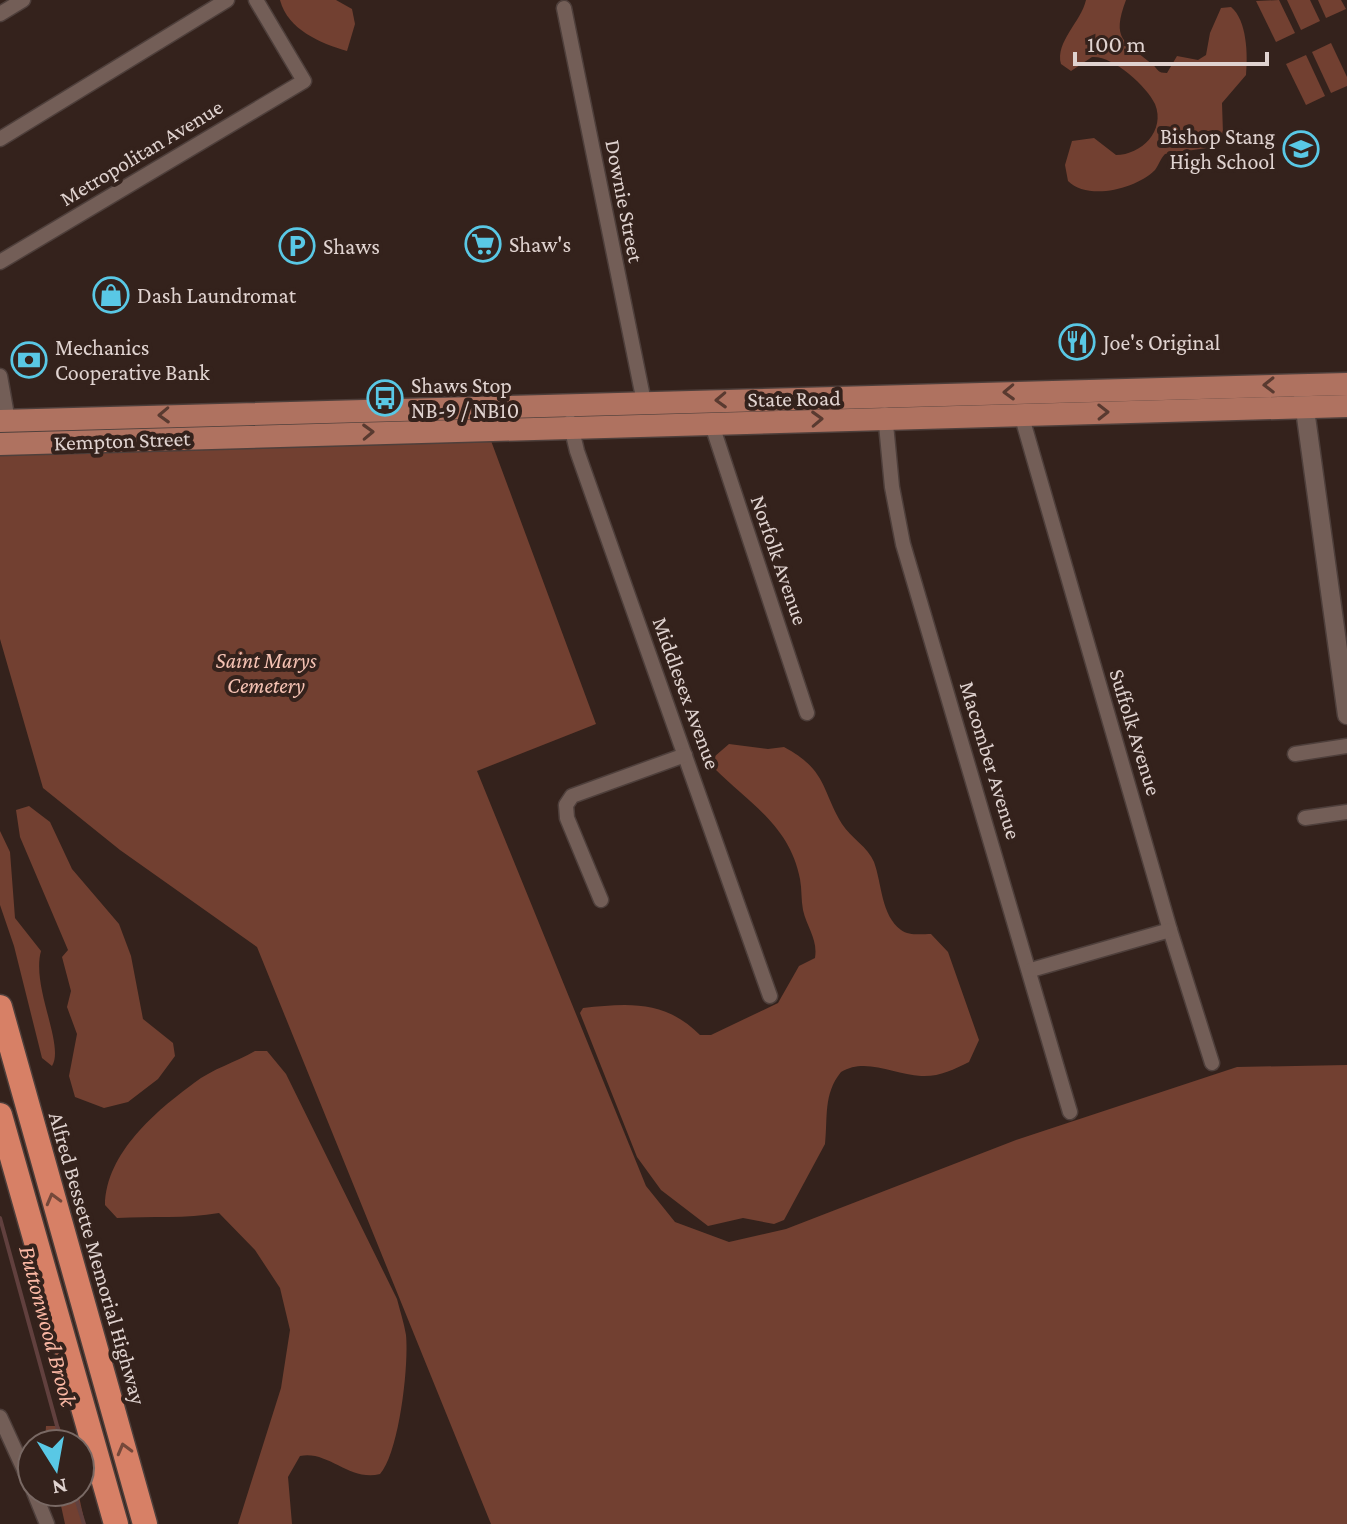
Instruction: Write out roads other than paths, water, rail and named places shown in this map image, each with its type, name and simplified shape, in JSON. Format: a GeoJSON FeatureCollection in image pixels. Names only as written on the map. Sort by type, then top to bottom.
{"type":"FeatureCollection","features":[{"type":"Feature","properties":{"kind":"highway","name":"Alfred Bessette Memorial Highway"},"geometry":{"type":"LineString","coordinates":[[0,1007],[145,1524]]}},
{"type":"Feature","properties":{"kind":"highway"},"geometry":{"type":"LineString","coordinates":[[0,1115],[116,1524]]}},
{"type":"Feature","properties":{"kind":"main road","name":"State Road"},"geometry":{"type":"LineString","coordinates":[[242,413],[569,415],[711,422],[884,406],[1021,414],[1303,396],[1347,384]]}},
{"type":"Feature","properties":{"kind":"main road","name":"State Road"},"geometry":{"type":"LineString","coordinates":[[243,436],[569,415],[644,402],[884,406],[1303,396],[1347,406]]}},
{"type":"Feature","properties":{"kind":"main road","name":"Kempton Street"},"geometry":{"type":"LineString","coordinates":[[4,421],[242,413]]}},
{"type":"Feature","properties":{"kind":"main road"},"geometry":{"type":"LineString","coordinates":[[242,413],[243,436]]}},
{"type":"Feature","properties":{"kind":"main road","name":"Kempton Street"},"geometry":{"type":"LineString","coordinates":[[0,444],[243,436]]}},
{"type":"Feature","properties":{"kind":"street"},"geometry":{"type":"LineString","coordinates":[[0,14],[23,0]]}},
{"type":"Feature","properties":{"kind":"street"},"geometry":{"type":"LineString","coordinates":[[3,137],[227,0]]}},
{"type":"Feature","properties":{"kind":"street","name":"Metropolitan Avenue"},"geometry":{"type":"LineString","coordinates":[[0,262],[304,81],[256,0]]}},
{"type":"Feature","properties":{"kind":"street","name":"Downie Street"},"geometry":{"type":"LineString","coordinates":[[564,8],[644,402]]}},
{"type":"Feature","properties":{"kind":"street"},"geometry":{"type":"LineString","coordinates":[[0,376],[4,421]]}},
{"type":"Feature","properties":{"kind":"street"},"geometry":{"type":"LineString","coordinates":[[1303,396],[1347,715]]}},
{"type":"Feature","properties":{"kind":"street","name":"Macomber Avenue"},"geometry":{"type":"LineString","coordinates":[[884,406],[892,487],[903,544],[1031,970],[1070,1112]]}},
{"type":"Feature","properties":{"kind":"street","name":"Suffolk Avenue"},"geometry":{"type":"LineString","coordinates":[[1021,414],[1170,930],[1212,1063]]}},
{"type":"Feature","properties":{"kind":"street","name":"Middlesex Avenue"},"geometry":{"type":"LineString","coordinates":[[569,415],[577,451],[770,996]]}},
{"type":"Feature","properties":{"kind":"street","name":"Norfolk Avenue"},"geometry":{"type":"LineString","coordinates":[[711,422],[807,713]]}},
{"type":"Feature","properties":{"kind":"street"},"geometry":{"type":"LineString","coordinates":[[1295,754],[1347,746]]}},
{"type":"Feature","properties":{"kind":"street"},"geometry":{"type":"LineString","coordinates":[[601,900],[567,818],[566,805],[572,796],[685,755]]}},
{"type":"Feature","properties":{"kind":"street"},"geometry":{"type":"LineString","coordinates":[[1305,818],[1347,812]]}},
{"type":"Feature","properties":{"kind":"street"},"geometry":{"type":"LineString","coordinates":[[1031,970],[1170,930]]}},
{"type":"Feature","properties":{"kind":"street"},"geometry":{"type":"LineString","coordinates":[[0,1417],[16,1452]]}},
{"type":"Feature","properties":{"kind":"waterway","name":"Buttonwood Brook"},"geometry":{"type":"LineString","coordinates":[[0,1218],[58,1428]]}},
{"type":"Feature","properties":{"kind":"waterway","name":"Buttonwood Brook"},"geometry":{"type":"LineString","coordinates":[[79,1508],[84,1524]]}},
{"type":"Feature","properties":{"kind":"place","name":"Bishop Stang High School"},"geometry":{"type":"Point","coordinates":[1301,149]}},
{"type":"Feature","properties":{"kind":"place","name":"Shaw's"},"geometry":{"type":"Point","coordinates":[483,244]}},
{"type":"Feature","properties":{"kind":"place","name":"Shaws"},"geometry":{"type":"Point","coordinates":[297,246]}},
{"type":"Feature","properties":{"kind":"place","name":"Dash Laundromat"},"geometry":{"type":"Point","coordinates":[111,295]}},
{"type":"Feature","properties":{"kind":"place","name":"Joe's Original"},"geometry":{"type":"Point","coordinates":[1077,342]}},
{"type":"Feature","properties":{"kind":"place","name":"Mechanics Cooperative Bank"},"geometry":{"type":"Point","coordinates":[29,360]}},
{"type":"Feature","properties":{"kind":"place","name":"Shaws Stop NB-9 / NB10"},"geometry":{"type":"Point","coordinates":[385,398]}},
{"type":"Feature","properties":{"kind":"park label","name":"Saint Marys Cemetery"},"geometry":{"type":"Point","coordinates":[266,672]}}]}
